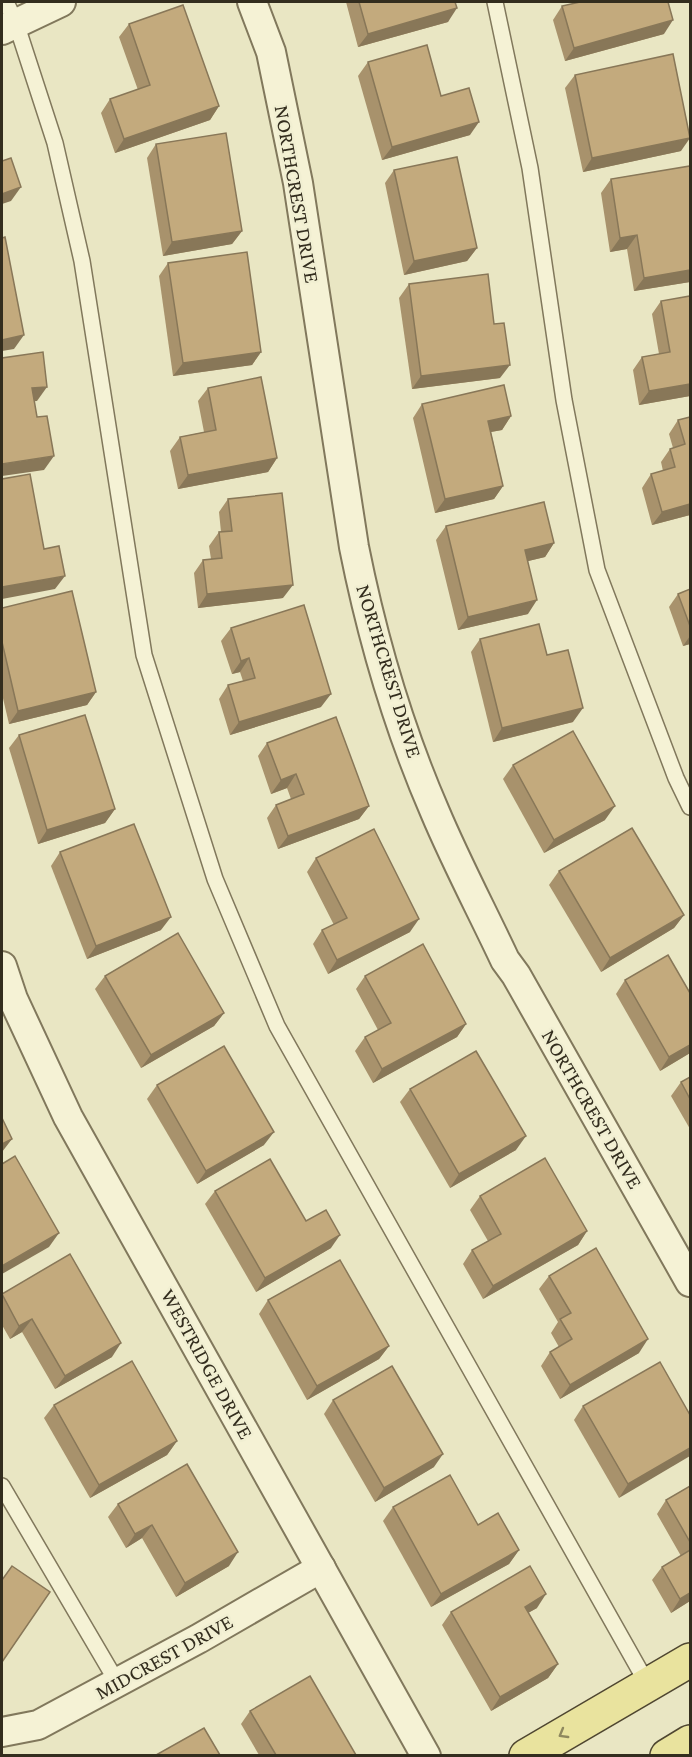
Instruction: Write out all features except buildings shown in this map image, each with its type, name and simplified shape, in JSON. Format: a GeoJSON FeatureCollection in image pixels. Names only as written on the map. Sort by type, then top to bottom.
{"type":"FeatureCollection","features":[{"type":"Feature","properties":{"kind":"main road"},"geometry":{"type":"LineString","coordinates":[[526,1755],[690,1660]]}},
{"type":"Feature","properties":{"kind":"street"},"geometry":{"type":"LineString","coordinates":[[8,18],[61,2]]}},
{"type":"Feature","properties":{"kind":"street","name":"NORTHCREST DRIVE"},"geometry":{"type":"LineString","coordinates":[[252,2],[271,52],[298,183],[364,599],[395,706],[434,811],[505,960],[516,975],[690,1282]]}},
{"type":"Feature","properties":{"kind":"street","name":"WESTRIDGE DRIVE"},"geometry":{"type":"LineString","coordinates":[[2,966],[13,999],[68,1117],[426,1755]]}},
{"type":"Feature","properties":{"kind":"street","name":"MIDCREST DRIVE"},"geometry":{"type":"LineString","coordinates":[[2,1732],[38,1725],[321,1568]]}},
{"type":"Feature","properties":{"kind":"lane"},"geometry":{"type":"LineString","coordinates":[[495,2],[530,168],[564,400],[597,570],[676,778],[690,807]]}},
{"type":"Feature","properties":{"kind":"lane"},"geometry":{"type":"LineString","coordinates":[[8,18],[55,143],[82,261],[144,655],[215,879],[277,1026],[648,1684]]}},
{"type":"Feature","properties":{"kind":"lane"},"geometry":{"type":"LineString","coordinates":[[2,1486],[117,1682]]}}]}
